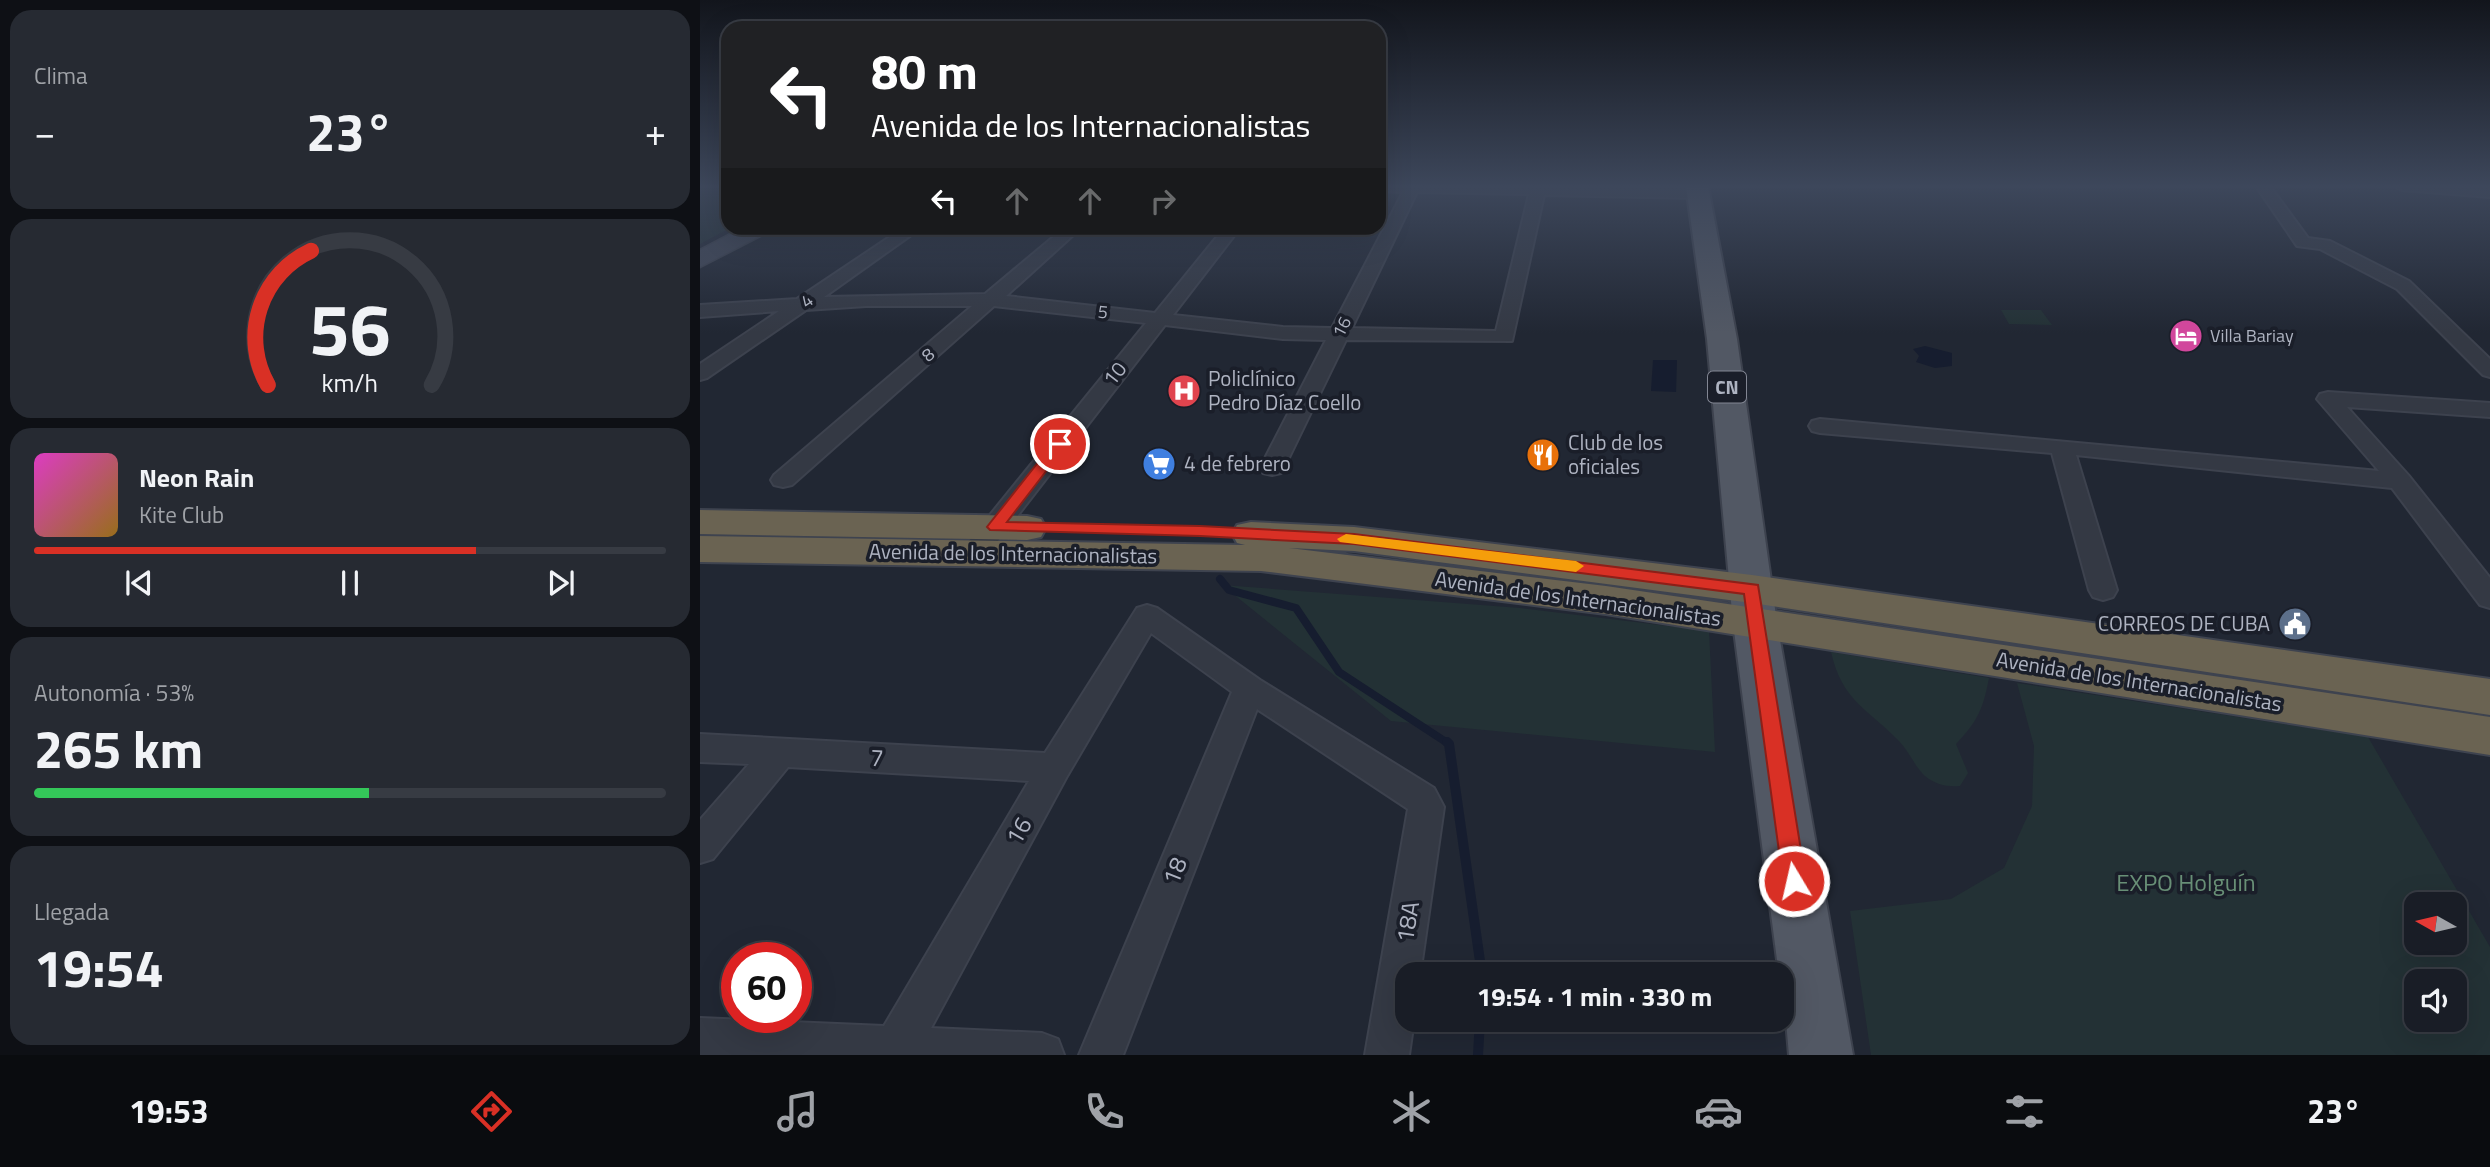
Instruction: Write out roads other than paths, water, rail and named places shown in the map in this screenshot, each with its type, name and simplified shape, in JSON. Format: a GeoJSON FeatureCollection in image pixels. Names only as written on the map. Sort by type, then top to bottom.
{"type":"FeatureCollection","features":[{"type":"Feature","properties":{"kind":"highway","name":"Avenida de los Internacionalistas"},"geometry":{"type":"LineString","coordinates":[[700,522],[1261,558],[1606,600],[1753,606],[2490,697]]}},
{"type":"Feature","properties":{"kind":"highway","name":"Avenida de los Internacionalistas"},"geometry":{"type":"LineString","coordinates":[[700,549],[985,540]]}},
{"type":"Feature","properties":{"kind":"highway","name":"Avenida de los Internacionalistas"},"geometry":{"type":"LineString","coordinates":[[1753,606],[2490,736]]}},
{"type":"Feature","properties":{"kind":"main road","name":"CN"},"geometry":{"type":"LineString","coordinates":[[1705,235],[1722,339],[1753,606],[1821,1055]]}},
{"type":"Feature","properties":{"kind":"street"},"geometry":{"type":"LineString","coordinates":[[700,260],[745,235]]}},
{"type":"Feature","properties":{"kind":"street","name":"4"},"geometry":{"type":"LineString","coordinates":[[700,374],[903,235]]}},
{"type":"Feature","properties":{"kind":"street","name":"8"},"geometry":{"type":"LineString","coordinates":[[783,480],[1065,235]]}},
{"type":"Feature","properties":{"kind":"street","name":"10"},"geometry":{"type":"LineString","coordinates":[[985,540],[1225,235]]}},
{"type":"Feature","properties":{"kind":"street","name":"16"},"geometry":{"type":"LineString","coordinates":[[1272,468],[1388,235]]}},
{"type":"Feature","properties":{"kind":"street","name":"5"},"geometry":{"type":"LineString","coordinates":[[700,311],[800,307],[866,300],[991,300],[1283,334],[1505,337],[1527,235]]}},
{"type":"Feature","properties":{"kind":"street"},"geometry":{"type":"LineString","coordinates":[[2298,235],[2303,242],[2323,245],[2403,285],[2490,371]]}},
{"type":"Feature","properties":{"kind":"street"},"geometry":{"type":"LineString","coordinates":[[2490,410],[2328,400],[2400,481],[2490,598]]}},
{"type":"Feature","properties":{"kind":"street"},"geometry":{"type":"LineString","coordinates":[[1820,426],[2400,481]]}},
{"type":"Feature","properties":{"kind":"street"},"geometry":{"type":"LineString","coordinates":[[2062,448],[2103,590]]}},
{"type":"Feature","properties":{"kind":"street"},"geometry":{"type":"LineString","coordinates":[[1147,615],[1249,688],[1416,793]]}},
{"type":"Feature","properties":{"kind":"street","name":"16"},"geometry":{"type":"LineString","coordinates":[[895,1050],[1054,768],[1147,615]]}},
{"type":"Feature","properties":{"kind":"street","name":"18"},"geometry":{"type":"LineString","coordinates":[[1101,1055],[1249,688]]}},
{"type":"Feature","properties":{"kind":"street","name":"7"},"geometry":{"type":"LineString","coordinates":[[700,748],[1054,768]]}},
{"type":"Feature","properties":{"kind":"street"},"geometry":{"type":"LineString","coordinates":[[700,847],[779,753]]}},
{"type":"Feature","properties":{"kind":"street","name":"18A"},"geometry":{"type":"LineString","coordinates":[[1387,1055],[1426,807],[1416,793]]}},
{"type":"Feature","properties":{"kind":"street"},"geometry":{"type":"LineString","coordinates":[[700,1040],[1042,1055]]}},
{"type":"Feature","properties":{"kind":"water"},"geometry":{"type":"Polygon","coordinates":[[[1925,346],[1952,353],[1952,366],[1935,368],[1916,362],[1919,356],[1913,349],[1925,346]]]}},
{"type":"Feature","properties":{"kind":"water"},"geometry":{"type":"Polygon","coordinates":[[[1653,360],[1677,360],[1676,392],[1651,391],[1653,360]]]}},
{"type":"Feature","properties":{"kind":"waterway"},"geometry":{"type":"LineString","coordinates":[[1220,579],[1229,590],[1296,608],[1339,672],[1449,744]]}},
{"type":"Feature","properties":{"kind":"waterway"},"geometry":{"type":"LineString","coordinates":[[1449,744],[1480,962]]}},
{"type":"Feature","properties":{"kind":"waterway"},"geometry":{"type":"LineString","coordinates":[[1478,1055],[1479,1032]]}},
{"type":"Feature","properties":{"kind":"place","name":"Villa Bariay"},"geometry":{"type":"Point","coordinates":[2186,336]}},
{"type":"Feature","properties":{"kind":"place","name":"Policlínico Pedro Díaz Coello"},"geometry":{"type":"Point","coordinates":[1184,391]}},
{"type":"Feature","properties":{"kind":"place","name":"Club de los oficiales"},"geometry":{"type":"Point","coordinates":[1543,455]}},
{"type":"Feature","properties":{"kind":"place","name":"4 de febrero"},"geometry":{"type":"Point","coordinates":[1159,464]}},
{"type":"Feature","properties":{"kind":"place","name":"CORREOS DE CUBA"},"geometry":{"type":"Point","coordinates":[2295,624]}},
{"type":"Feature","properties":{"kind":"park label","name":"EXPO Holguín"},"geometry":{"type":"Point","coordinates":[2186,883]}}]}
